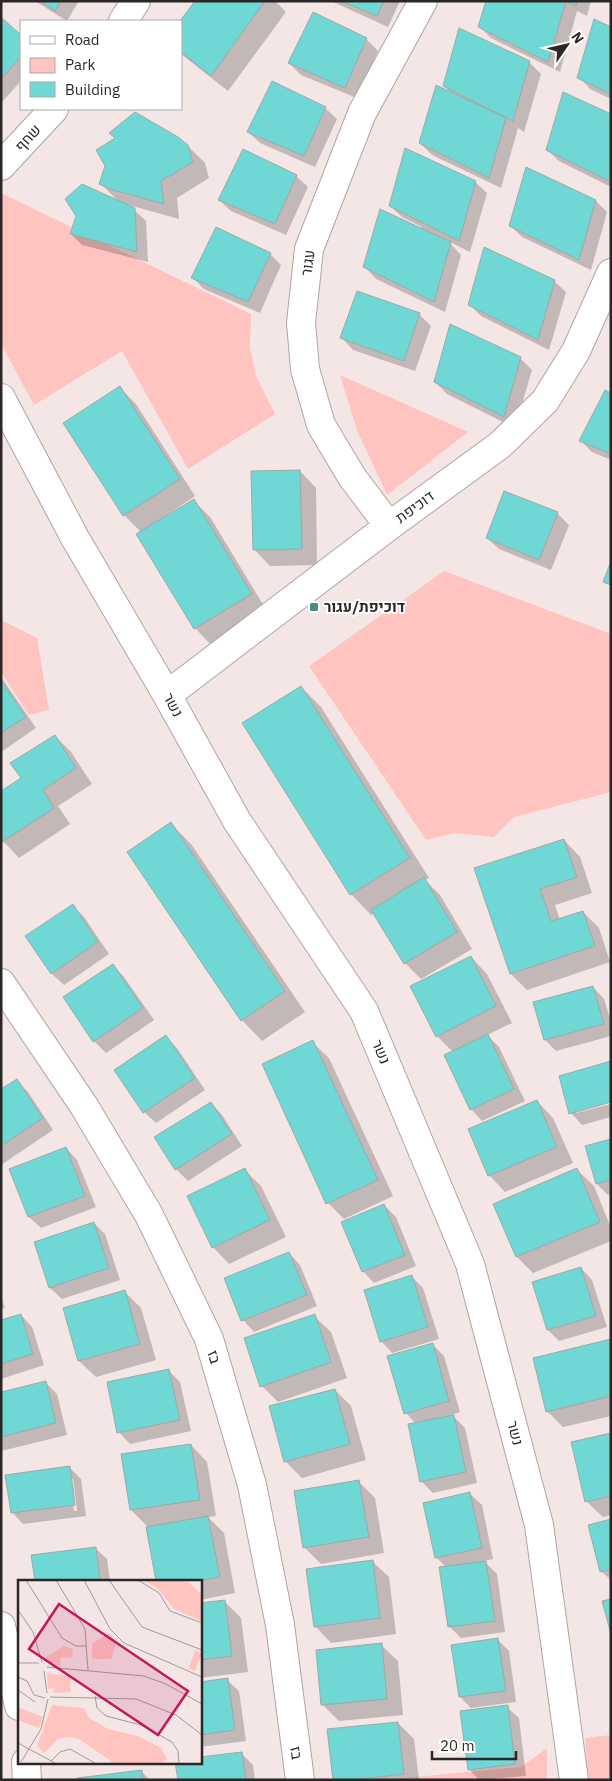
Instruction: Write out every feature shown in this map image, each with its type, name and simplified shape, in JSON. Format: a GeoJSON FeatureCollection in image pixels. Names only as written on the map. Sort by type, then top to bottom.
{"type":"FeatureCollection","features":[{"type":"Feature","properties":{"kind":"street"},"geometry":{"type":"LineString","coordinates":[[124,20],[136,1]]}},
{"type":"Feature","properties":{"kind":"street","name":"עגור"},"geometry":{"type":"LineString","coordinates":[[389,526],[352,477],[321,426],[305,370],[301,323],[309,249],[362,113],[423,1]]}},
{"type":"Feature","properties":{"kind":"street","name":"שחף"},"geometry":{"type":"LineString","coordinates":[[1,166],[53,110]]}},
{"type":"Feature","properties":{"kind":"street","name":"דוכיפת"},"geometry":{"type":"LineString","coordinates":[[167,695],[389,526],[500,445],[545,401],[576,351],[611,273]]}},
{"type":"Feature","properties":{"kind":"street","name":"נשר"},"geometry":{"type":"LineString","coordinates":[[1,398],[75,538],[167,695],[237,821],[364,1011],[470,1264],[540,1525],[574,1780]]}},
{"type":"Feature","properties":{"kind":"street","name":"בז"},"geometry":{"type":"LineString","coordinates":[[1,983],[84,1106],[149,1215],[209,1339],[252,1485],[280,1626],[300,1780]]}},
{"type":"Feature","properties":{"kind":"street"},"geometry":{"type":"LineString","coordinates":[[1,1626],[18,1702]]}},
{"type":"Feature","properties":{"kind":"street"},"geometry":{"type":"LineString","coordinates":[[26,1764],[27,1780]]}},
{"type":"Feature","properties":{"kind":"green space"},"geometry":{"type":"Polygon","coordinates":[[[1,193],[251,314],[250,347],[256,376],[275,414],[188,469],[122,351],[34,405],[1,344],[1,193]]]}},
{"type":"Feature","properties":{"kind":"green space"},"geometry":{"type":"Polygon","coordinates":[[[340,375],[468,432],[387,495],[357,430],[340,375]]]}},
{"type":"Feature","properties":{"kind":"green space"},"geometry":{"type":"Polygon","coordinates":[[[444,571],[611,634],[611,792],[514,817],[494,837],[455,833],[426,840],[309,666],[444,571]]]}},
{"type":"Feature","properties":{"kind":"green space"},"geometry":{"type":"Polygon","coordinates":[[[1,620],[37,638],[49,710],[29,715],[1,672],[1,620]]]}},
{"type":"Feature","properties":{"kind":"green space"},"geometry":{"type":"Polygon","coordinates":[[[611,1735],[611,1780],[588,1780],[585,1738],[611,1735]]]}},
{"type":"Feature","properties":{"kind":"green space"},"geometry":{"type":"Polygon","coordinates":[[[547,1748],[547,1780],[384,1780],[521,1767],[547,1748]]]}},
{"type":"Feature","properties":{"kind":"building"},"geometry":{"type":"Polygon","coordinates":[[[40,1],[61,1],[55,11],[40,1]]]}},
{"type":"Feature","properties":{"kind":"building"},"geometry":{"type":"Polygon","coordinates":[[[195,1],[265,1],[211,76],[182,53],[181,20],[195,1]]]}},
{"type":"Feature","properties":{"kind":"building"},"geometry":{"type":"Polygon","coordinates":[[[341,1],[384,1],[377,16],[341,1]]]}},
{"type":"Feature","properties":{"kind":"building"},"geometry":{"type":"Polygon","coordinates":[[[486,1],[566,2],[548,62],[478,27],[486,1]]]}},
{"type":"Feature","properties":{"kind":"building"},"geometry":{"type":"Polygon","coordinates":[[[566,1],[577,1],[576,6],[566,1]]]}},
{"type":"Feature","properties":{"kind":"building"},"geometry":{"type":"Polygon","coordinates":[[[313,12],[367,38],[345,88],[288,63],[313,12]]]}},
{"type":"Feature","properties":{"kind":"building"},"geometry":{"type":"Polygon","coordinates":[[[3,19],[20,34],[20,58],[1,79],[1,21],[3,19]]]}},
{"type":"Feature","properties":{"kind":"building"},"geometry":{"type":"Polygon","coordinates":[[[594,19],[611,27],[611,94],[577,78],[594,19]]]}},
{"type":"Feature","properties":{"kind":"building"},"geometry":{"type":"Polygon","coordinates":[[[459,28],[530,61],[513,121],[443,86],[459,28]]]}},
{"type":"Feature","properties":{"kind":"building"},"geometry":{"type":"Polygon","coordinates":[[[272,81],[326,107],[304,156],[247,132],[272,81]]]}},
{"type":"Feature","properties":{"kind":"building"},"geometry":{"type":"Polygon","coordinates":[[[436,85],[506,118],[489,178],[419,143],[436,85]]]}},
{"type":"Feature","properties":{"kind":"building"},"geometry":{"type":"Polygon","coordinates":[[[563,92],[611,114],[611,182],[546,150],[563,92]]]}},
{"type":"Feature","properties":{"kind":"building"},"geometry":{"type":"Polygon","coordinates":[[[135,112],[178,137],[188,145],[193,162],[161,181],[164,204],[110,189],[99,184],[105,166],[96,150],[115,138],[109,133],[135,112]]]}},
{"type":"Feature","properties":{"kind":"building"},"geometry":{"type":"Polygon","coordinates":[[[405,148],[476,181],[459,241],[389,206],[405,148]]]}},
{"type":"Feature","properties":{"kind":"building"},"geometry":{"type":"Polygon","coordinates":[[[243,149],[297,175],[275,224],[218,200],[243,149]]]}},
{"type":"Feature","properties":{"kind":"building"},"geometry":{"type":"Polygon","coordinates":[[[526,167],[596,200],[579,260],[509,226],[526,167]]]}},
{"type":"Feature","properties":{"kind":"building"},"geometry":{"type":"Polygon","coordinates":[[[82,184],[135,208],[137,252],[70,234],[76,216],[65,199],[82,184]]]}},
{"type":"Feature","properties":{"kind":"building"},"geometry":{"type":"Polygon","coordinates":[[[380,209],[451,242],[434,302],[363,267],[380,209]]]}},
{"type":"Feature","properties":{"kind":"building"},"geometry":{"type":"Polygon","coordinates":[[[216,227],[271,253],[248,302],[191,278],[216,227]]]}},
{"type":"Feature","properties":{"kind":"building"},"geometry":{"type":"Polygon","coordinates":[[[484,247],[555,280],[538,340],[468,305],[484,247]]]}},
{"type":"Feature","properties":{"kind":"building"},"geometry":{"type":"Polygon","coordinates":[[[357,291],[420,313],[404,361],[340,338],[357,291]]]}},
{"type":"Feature","properties":{"kind":"building"},"geometry":{"type":"Polygon","coordinates":[[[450,324],[521,357],[504,417],[434,382],[450,324]]]}},
{"type":"Feature","properties":{"kind":"building"},"geometry":{"type":"Polygon","coordinates":[[[120,386],[180,479],[123,516],[63,423],[120,386]]]}},
{"type":"Feature","properties":{"kind":"building"},"geometry":{"type":"Polygon","coordinates":[[[605,390],[611,393],[611,454],[579,441],[605,390]]]}},
{"type":"Feature","properties":{"kind":"building"},"geometry":{"type":"Polygon","coordinates":[[[300,470],[302,549],[253,550],[251,471],[300,470]]]}},
{"type":"Feature","properties":{"kind":"building"},"geometry":{"type":"Polygon","coordinates":[[[504,491],[558,512],[539,560],[486,538],[504,491]]]}},
{"type":"Feature","properties":{"kind":"building"},"geometry":{"type":"Polygon","coordinates":[[[194,499],[252,594],[194,629],[136,534],[194,499]]]}},
{"type":"Feature","properties":{"kind":"building"},"geometry":{"type":"Polygon","coordinates":[[[611,561],[611,585],[603,582],[611,561]]]}},
{"type":"Feature","properties":{"kind":"building"},"geometry":{"type":"Polygon","coordinates":[[[1,680],[26,717],[1,733],[1,680]]]}},
{"type":"Feature","properties":{"kind":"building"},"geometry":{"type":"Polygon","coordinates":[[[301,686],[410,858],[350,895],[242,723],[301,686]]]}},
{"type":"Feature","properties":{"kind":"building"},"geometry":{"type":"Polygon","coordinates":[[[55,735],[76,768],[43,790],[54,808],[2,842],[1,791],[21,778],[10,763],[55,735]]]}},
{"type":"Feature","properties":{"kind":"building"},"geometry":{"type":"Polygon","coordinates":[[[171,822],[285,991],[241,1021],[127,852],[171,822]]]}},
{"type":"Feature","properties":{"kind":"building"},"geometry":{"type":"Polygon","coordinates":[[[564,839],[577,877],[540,889],[551,921],[583,911],[595,946],[510,974],[474,868],[564,839]]]}},
{"type":"Feature","properties":{"kind":"building"},"geometry":{"type":"Polygon","coordinates":[[[424,877],[457,932],[404,964],[371,910],[424,877]]]}},
{"type":"Feature","properties":{"kind":"building"},"geometry":{"type":"Polygon","coordinates":[[[73,904],[98,942],[51,974],[25,936],[73,904]]]}},
{"type":"Feature","properties":{"kind":"building"},"geometry":{"type":"Polygon","coordinates":[[[471,956],[496,1006],[436,1037],[410,986],[471,956]]]}},
{"type":"Feature","properties":{"kind":"building"},"geometry":{"type":"Polygon","coordinates":[[[113,964],[143,1008],[93,1042],[63,997],[113,964]]]}},
{"type":"Feature","properties":{"kind":"building"},"geometry":{"type":"Polygon","coordinates":[[[593,986],[604,1024],[544,1040],[533,1002],[593,986]]]}},
{"type":"Feature","properties":{"kind":"building"},"geometry":{"type":"Polygon","coordinates":[[[488,1034],[514,1089],[470,1110],[444,1055],[488,1034]]]}},
{"type":"Feature","properties":{"kind":"building"},"geometry":{"type":"Polygon","coordinates":[[[166,1035],[195,1078],[143,1113],[114,1070],[166,1035]]]}},
{"type":"Feature","properties":{"kind":"building"},"geometry":{"type":"Polygon","coordinates":[[[313,1040],[378,1180],[326,1204],[262,1064],[313,1040]]]}},
{"type":"Feature","properties":{"kind":"building"},"geometry":{"type":"Polygon","coordinates":[[[611,1061],[611,1102],[569,1114],[559,1076],[611,1061]]]}},
{"type":"Feature","properties":{"kind":"building"},"geometry":{"type":"Polygon","coordinates":[[[17,1079],[43,1118],[1,1146],[1,1089],[17,1079]]]}},
{"type":"Feature","properties":{"kind":"building"},"geometry":{"type":"Polygon","coordinates":[[[537,1100],[557,1147],[488,1176],[468,1129],[537,1100]]]}},
{"type":"Feature","properties":{"kind":"building"},"geometry":{"type":"Polygon","coordinates":[[[211,1102],[232,1134],[175,1170],[154,1137],[211,1102]]]}},
{"type":"Feature","properties":{"kind":"building"},"geometry":{"type":"Polygon","coordinates":[[[611,1139],[611,1180],[596,1184],[585,1146],[611,1139]]]}},
{"type":"Feature","properties":{"kind":"building"},"geometry":{"type":"Polygon","coordinates":[[[66,1147],[85,1196],[28,1217],[9,1169],[66,1147]]]}},
{"type":"Feature","properties":{"kind":"building"},"geometry":{"type":"Polygon","coordinates":[[[245,1168],[270,1220],[212,1248],[187,1196],[245,1168]]]}},
{"type":"Feature","properties":{"kind":"building"},"geometry":{"type":"Polygon","coordinates":[[[577,1168],[600,1222],[516,1257],[493,1204],[577,1168]]]}},
{"type":"Feature","properties":{"kind":"building"},"geometry":{"type":"Polygon","coordinates":[[[384,1204],[405,1255],[362,1272],[341,1222],[384,1204]]]}},
{"type":"Feature","properties":{"kind":"building"},"geometry":{"type":"Polygon","coordinates":[[[94,1222],[109,1268],[49,1288],[34,1242],[94,1222]]]}},
{"type":"Feature","properties":{"kind":"building"},"geometry":{"type":"Polygon","coordinates":[[[289,1252],[307,1295],[241,1321],[224,1278],[289,1252]]]}},
{"type":"Feature","properties":{"kind":"building"},"geometry":{"type":"Polygon","coordinates":[[[581,1267],[596,1316],[547,1330],[532,1282],[581,1267]]]}},
{"type":"Feature","properties":{"kind":"building"},"geometry":{"type":"Polygon","coordinates":[[[412,1275],[428,1327],[380,1342],[364,1290],[412,1275]]]}},
{"type":"Feature","properties":{"kind":"building"},"geometry":{"type":"Polygon","coordinates":[[[125,1290],[140,1344],[78,1361],[63,1308],[125,1290]]]}},
{"type":"Feature","properties":{"kind":"building"},"geometry":{"type":"Polygon","coordinates":[[[21,1314],[33,1354],[1,1364],[1,1320],[21,1314]]]}},
{"type":"Feature","properties":{"kind":"building"},"geometry":{"type":"Polygon","coordinates":[[[315,1314],[331,1362],[260,1387],[244,1338],[315,1314]]]}},
{"type":"Feature","properties":{"kind":"building"},"geometry":{"type":"Polygon","coordinates":[[[611,1339],[611,1396],[546,1412],[533,1358],[611,1339]]]}},
{"type":"Feature","properties":{"kind":"building"},"geometry":{"type":"Polygon","coordinates":[[[433,1343],[449,1401],[404,1414],[387,1356],[433,1343]]]}},
{"type":"Feature","properties":{"kind":"building"},"geometry":{"type":"Polygon","coordinates":[[[169,1369],[180,1420],[117,1433],[107,1382],[169,1369]]]}},
{"type":"Feature","properties":{"kind":"building"},"geometry":{"type":"Polygon","coordinates":[[[46,1381],[56,1423],[1,1437],[1,1392],[46,1381]]]}},
{"type":"Feature","properties":{"kind":"building"},"geometry":{"type":"Polygon","coordinates":[[[335,1389],[350,1444],[284,1462],[269,1406],[335,1389]]]}},
{"type":"Feature","properties":{"kind":"building"},"geometry":{"type":"Polygon","coordinates":[[[454,1415],[466,1472],[420,1482],[408,1424],[454,1415]]]}},
{"type":"Feature","properties":{"kind":"building"},"geometry":{"type":"Polygon","coordinates":[[[611,1433],[611,1496],[585,1502],[571,1442],[611,1433]]]}},
{"type":"Feature","properties":{"kind":"building"},"geometry":{"type":"Polygon","coordinates":[[[191,1444],[200,1500],[130,1510],[121,1454],[191,1444]]]}},
{"type":"Feature","properties":{"kind":"building"},"geometry":{"type":"Polygon","coordinates":[[[70,1466],[75,1505],[11,1513],[5,1475],[70,1466]]]}},
{"type":"Feature","properties":{"kind":"building"},"geometry":{"type":"Polygon","coordinates":[[[359,1480],[369,1537],[303,1548],[294,1491],[359,1480]]]}},
{"type":"Feature","properties":{"kind":"building"},"geometry":{"type":"Polygon","coordinates":[[[470,1492],[482,1548],[435,1558],[423,1503],[470,1492]]]}},
{"type":"Feature","properties":{"kind":"building"},"geometry":{"type":"Polygon","coordinates":[[[208,1516],[220,1577],[201,1581],[156,1580],[146,1527],[208,1516]]]}},
{"type":"Feature","properties":{"kind":"building"},"geometry":{"type":"Polygon","coordinates":[[[611,1519],[611,1569],[600,1572],[588,1525],[611,1519]]]}},
{"type":"Feature","properties":{"kind":"building"},"geometry":{"type":"Polygon","coordinates":[[[96,1547],[100,1580],[35,1580],[31,1555],[96,1547]]]}},
{"type":"Feature","properties":{"kind":"building"},"geometry":{"type":"Polygon","coordinates":[[[373,1560],[380,1618],[314,1627],[306,1569],[373,1560]]]}},
{"type":"Feature","properties":{"kind":"building"},"geometry":{"type":"Polygon","coordinates":[[[486,1561],[495,1621],[448,1627],[439,1567],[486,1561]]]}},
{"type":"Feature","properties":{"kind":"building"},"geometry":{"type":"Polygon","coordinates":[[[611,1599],[611,1634],[602,1601],[611,1599]]]}},
{"type":"Feature","properties":{"kind":"building"},"geometry":{"type":"Polygon","coordinates":[[[225,1600],[232,1656],[201,1660],[201,1603],[225,1600]]]}},
{"type":"Feature","properties":{"kind":"building"},"geometry":{"type":"Polygon","coordinates":[[[498,1638],[506,1691],[459,1697],[451,1645],[498,1638]]]}},
{"type":"Feature","properties":{"kind":"building"},"geometry":{"type":"Polygon","coordinates":[[[382,1643],[387,1699],[321,1705],[316,1650],[382,1643]]]}},
{"type":"Feature","properties":{"kind":"building"},"geometry":{"type":"Polygon","coordinates":[[[228,1678],[235,1730],[201,1735],[201,1682],[228,1678]]]}},
{"type":"Feature","properties":{"kind":"building"},"geometry":{"type":"Polygon","coordinates":[[[508,1705],[515,1764],[468,1770],[460,1711],[508,1705]]]}},
{"type":"Feature","properties":{"kind":"building"},"geometry":{"type":"Polygon","coordinates":[[[398,1722],[404,1774],[353,1780],[333,1780],[327,1729],[398,1722]]]}},
{"type":"Feature","properties":{"kind":"building"},"geometry":{"type":"Polygon","coordinates":[[[242,1752],[246,1780],[178,1780],[175,1764],[201,1764],[201,1757],[242,1752]]]}},
{"type":"Feature","properties":{"kind":"building"},"geometry":{"type":"Polygon","coordinates":[[[142,1770],[143,1780],[77,1780],[77,1778],[142,1770]]]}},
{"type":"Feature","properties":{"kind":"place","name":"דוכיפת/עגור"},"geometry":{"type":"Point","coordinates":[314,607]}}]}
